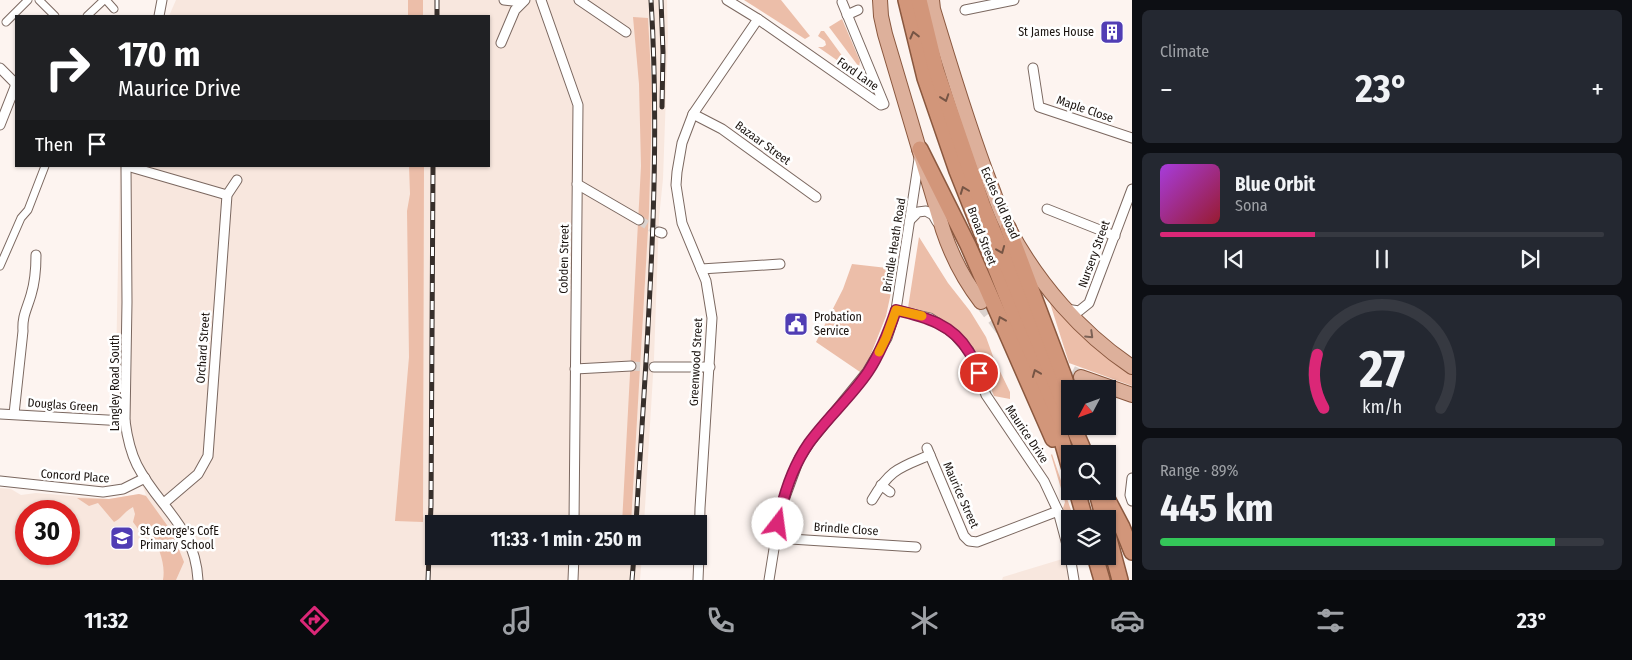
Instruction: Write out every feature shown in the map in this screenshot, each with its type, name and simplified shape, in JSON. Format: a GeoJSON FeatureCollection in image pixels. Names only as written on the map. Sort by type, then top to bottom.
{"type":"FeatureCollection","features":[{"type":"Feature","properties":{"kind":"highway","name":"Broad Street"},"geometry":{"type":"LineString","coordinates":[[906,0],[925,78],[956,171],[1056,420],[1063,445]]}},
{"type":"Feature","properties":{"kind":"highway","name":"Broad Street"},"geometry":{"type":"LineString","coordinates":[[919,0],[936,70],[982,204],[1061,396]]}},
{"type":"Feature","properties":{"kind":"highway"},"geometry":{"type":"LineString","coordinates":[[920,149],[968,245],[1061,457]]}},
{"type":"Feature","properties":{"kind":"highway"},"geometry":{"type":"LineString","coordinates":[[1008,228],[1065,380]]}},
{"type":"Feature","properties":{"kind":"highway"},"geometry":{"type":"LineString","coordinates":[[1108,500],[1122,527],[1132,552]]}},
{"type":"Feature","properties":{"kind":"highway"},"geometry":{"type":"LineString","coordinates":[[1098,565],[1102,580]]}},
{"type":"Feature","properties":{"kind":"highway"},"geometry":{"type":"LineString","coordinates":[[1116,565],[1120,580]]}},
{"type":"Feature","properties":{"kind":"main road"},"geometry":{"type":"LineString","coordinates":[[880,0],[885,34],[951,255],[966,282],[981,302]]}},
{"type":"Feature","properties":{"kind":"main road","name":"Eccles Old Road"},"geometry":{"type":"LineString","coordinates":[[932,0],[966,114],[1008,228],[1034,270],[1066,309],[1097,342],[1132,367]]}},
{"type":"Feature","properties":{"kind":"main road"},"geometry":{"type":"LineString","coordinates":[[1082,377],[1132,395]]}},
{"type":"Feature","properties":{"kind":"street"},"geometry":{"type":"LineString","coordinates":[[6,22],[28,0]]}},
{"type":"Feature","properties":{"kind":"street"},"geometry":{"type":"LineString","coordinates":[[39,0],[54,15]]}},
{"type":"Feature","properties":{"kind":"street"},"geometry":{"type":"LineString","coordinates":[[88,15],[105,0],[114,9]]}},
{"type":"Feature","properties":{"kind":"street"},"geometry":{"type":"LineString","coordinates":[[159,15],[162,0]]}},
{"type":"Feature","properties":{"kind":"street"},"geometry":{"type":"LineString","coordinates":[[504,0],[524,1]]}},
{"type":"Feature","properties":{"kind":"street","name":"Cobden Street"},"geometry":{"type":"LineString","coordinates":[[541,0],[578,105],[574,515]]}},
{"type":"Feature","properties":{"kind":"street"},"geometry":{"type":"LineString","coordinates":[[579,0],[626,32]]}},
{"type":"Feature","properties":{"kind":"street","name":"Ford Lane"},"geometry":{"type":"LineString","coordinates":[[727,0],[758,19],[881,105],[884,104],[842,2]]}},
{"type":"Feature","properties":{"kind":"street"},"geometry":{"type":"LineString","coordinates":[[965,10],[1014,0]]}},
{"type":"Feature","properties":{"kind":"street"},"geometry":{"type":"LineString","coordinates":[[500,42],[515,10],[524,1]]}},
{"type":"Feature","properties":{"kind":"street"},"geometry":{"type":"LineString","coordinates":[[847,15],[858,10]]}},
{"type":"Feature","properties":{"kind":"street","name":"Greenwood Street"},"geometry":{"type":"LineString","coordinates":[[700,515],[712,318],[706,281],[682,223],[676,185],[682,142],[693,114],[758,19]]}},
{"type":"Feature","properties":{"kind":"street"},"geometry":{"type":"LineString","coordinates":[[0,68],[15,81]]}},
{"type":"Feature","properties":{"kind":"street","name":"Maple Close"},"geometry":{"type":"LineString","coordinates":[[1033,68],[1039,107],[1132,138]]}},
{"type":"Feature","properties":{"kind":"street"},"geometry":{"type":"LineString","coordinates":[[0,125],[15,87]]}},
{"type":"Feature","properties":{"kind":"street","name":"Bazaar Street"},"geometry":{"type":"LineString","coordinates":[[693,114],[722,129],[816,197]]}},
{"type":"Feature","properties":{"kind":"street","name":"Brindle Heath Road"},"geometry":{"type":"LineString","coordinates":[[769,580],[780,511],[799,459],[810,442],[868,372],[886,338],[896,310],[920,149]]}},
{"type":"Feature","properties":{"kind":"street"},"geometry":{"type":"LineString","coordinates":[[0,266],[21,218],[28,210],[45,167]]}},
{"type":"Feature","properties":{"kind":"street","name":"Langley Road South"},"geometry":{"type":"LineString","coordinates":[[126,167],[127,302],[125,421],[132,455],[145,478],[177,520],[188,540],[194,557],[198,580]]}},
{"type":"Feature","properties":{"kind":"street"},"geometry":{"type":"LineString","coordinates":[[129,167],[227,195]]}},
{"type":"Feature","properties":{"kind":"street","name":"Orchard Street"},"geometry":{"type":"LineString","coordinates":[[164,503],[198,474],[208,456],[227,195],[237,180]]}},
{"type":"Feature","properties":{"kind":"street"},"geometry":{"type":"LineString","coordinates":[[577,184],[639,220]]}},
{"type":"Feature","properties":{"kind":"street","name":"Nursery Street"},"geometry":{"type":"LineString","coordinates":[[1066,309],[1079,311],[1089,303],[1132,188]]}},
{"type":"Feature","properties":{"kind":"street"},"geometry":{"type":"LineString","coordinates":[[1047,209],[1114,236]]}},
{"type":"Feature","properties":{"kind":"street"},"geometry":{"type":"LineString","coordinates":[[910,220],[918,212],[926,211],[933,215],[943,230]]}},
{"type":"Feature","properties":{"kind":"street"},"geometry":{"type":"LineString","coordinates":[[14,414],[23,331],[22,320],[35,279],[36,255]]}},
{"type":"Feature","properties":{"kind":"street"},"geometry":{"type":"LineString","coordinates":[[701,269],[780,264]]}},
{"type":"Feature","properties":{"kind":"street","name":"Maurice Drive"},"geometry":{"type":"LineString","coordinates":[[896,310],[930,318],[953,333],[969,351],[986,395],[1044,481],[1058,511],[1061,522]]}},
{"type":"Feature","properties":{"kind":"street"},"geometry":{"type":"LineString","coordinates":[[575,368],[631,366]]}},
{"type":"Feature","properties":{"kind":"street"},"geometry":{"type":"LineString","coordinates":[[654,366],[710,367]]}},
{"type":"Feature","properties":{"kind":"street","name":"Douglas Green"},"geometry":{"type":"LineString","coordinates":[[0,414],[125,421]]}},
{"type":"Feature","properties":{"kind":"street","name":"Maurice Street"},"geometry":{"type":"LineString","coordinates":[[872,500],[881,485],[896,470],[928,451],[964,536],[969,541],[977,542],[1058,511]]}},
{"type":"Feature","properties":{"kind":"street","name":"Concord Place"},"geometry":{"type":"LineString","coordinates":[[0,481],[103,492],[123,489],[145,478]]}},
{"type":"Feature","properties":{"kind":"street"},"geometry":{"type":"LineString","coordinates":[[1132,478],[1130,494],[1132,501]]}},
{"type":"Feature","properties":{"kind":"street"},"geometry":{"type":"LineString","coordinates":[[881,485],[890,492]]}},
{"type":"Feature","properties":{"kind":"street","name":"Brindle Close"},"geometry":{"type":"LineString","coordinates":[[775,538],[916,547]]}},
{"type":"Feature","properties":{"kind":"street"},"geometry":{"type":"LineString","coordinates":[[573,580],[574,565]]}},
{"type":"Feature","properties":{"kind":"street","name":"Greenwood Street"},"geometry":{"type":"LineString","coordinates":[[698,580],[699,565]]}},
{"type":"Feature","properties":{"kind":"street","name":"Maurice Drive"},"geometry":{"type":"LineString","coordinates":[[1072,565],[1074,580]]}},
{"type":"Feature","properties":{"kind":"shaded area"},"geometry":{"type":"Polygon","coordinates":[[[176,0],[667,0],[668,37],[663,179],[659,218],[654,359],[645,515],[425,515],[425,565],[641,565],[640,580],[0,580],[0,488],[11,489],[21,495],[36,493],[109,499],[139,494],[146,495],[115,413],[120,167],[490,167],[490,15],[169,15],[176,0]]]}},
{"type":"Feature","properties":{"kind":"shaded area"},"geometry":{"type":"Polygon","coordinates":[[[408,0],[423,0],[423,15],[408,15],[408,0]]]}},
{"type":"Feature","properties":{"kind":"shaded area"},"geometry":{"type":"Polygon","coordinates":[[[744,0],[781,0],[810,36],[805,39],[744,0]]]}},
{"type":"Feature","properties":{"kind":"shaded area"},"geometry":{"type":"Polygon","coordinates":[[[633,17],[648,18],[652,92],[651,141],[649,212],[632,515],[622,515],[641,166],[639,84],[633,17]]]}},
{"type":"Feature","properties":{"kind":"shaded area"},"geometry":{"type":"Polygon","coordinates":[[[842,19],[860,61],[859,67],[829,27],[842,19]]]}},
{"type":"Feature","properties":{"kind":"shaded area"},"geometry":{"type":"Polygon","coordinates":[[[821,31],[824,31],[854,72],[818,47],[826,45],[825,41],[818,36],[821,31]]]}},
{"type":"Feature","properties":{"kind":"shaded area"},"geometry":{"type":"Polygon","coordinates":[[[409,167],[424,167],[423,522],[395,521],[409,357],[407,211],[410,194],[409,167]]]}},
{"type":"Feature","properties":{"kind":"shaded area"},"geometry":{"type":"Polygon","coordinates":[[[919,237],[948,283],[970,311],[986,337],[1010,392],[1010,399],[994,396],[976,354],[959,334],[944,322],[908,308],[919,237]]]}},
{"type":"Feature","properties":{"kind":"shaded area"},"geometry":{"type":"Polygon","coordinates":[[[852,264],[896,269],[886,316],[863,374],[816,342],[843,289],[852,264]]]}},
{"type":"Feature","properties":{"kind":"shaded area"},"geometry":{"type":"Polygon","coordinates":[[[1050,303],[1089,341],[1132,374],[1132,386],[1116,380],[1069,363],[1050,303]]]}},
{"type":"Feature","properties":{"kind":"shaded area"},"geometry":{"type":"Polygon","coordinates":[[[1051,455],[1061,481],[1061,489],[1051,455]]]}},
{"type":"Feature","properties":{"kind":"shaded area"},"geometry":{"type":"Polygon","coordinates":[[[139,494],[146,496],[172,532],[184,562],[176,580],[163,580],[161,555],[151,531],[139,530],[133,522],[135,514],[133,507],[114,522],[98,503],[89,506],[77,498],[109,499],[139,494]]]}},
{"type":"Feature","properties":{"kind":"shaded area"},"geometry":{"type":"Polygon","coordinates":[[[1064,500],[1068,500],[1071,510],[1064,510],[1064,500]]]}},
{"type":"Feature","properties":{"kind":"shaded area"},"geometry":{"type":"Polygon","coordinates":[[[1061,559],[1061,565],[1070,565],[1072,580],[1002,580],[1003,577],[1061,559]]]}},
{"type":"Feature","properties":{"kind":"tunnel"},"geometry":{"type":"LineString","coordinates":[[639,220],[659,232]]}},
{"type":"Feature","properties":{"kind":"tunnel"},"geometry":{"type":"LineString","coordinates":[[981,302],[1002,329]]}},
{"type":"Feature","properties":{"kind":"tunnel"},"geometry":{"type":"LineString","coordinates":[[1053,363],[1081,377]]}},
{"type":"Feature","properties":{"kind":"tunnel"},"geometry":{"type":"LineString","coordinates":[[631,366],[654,367]]}},
{"type":"Feature","properties":{"kind":"railway"},"geometry":{"type":"LineString","coordinates":[[437,0],[437,15]]}},
{"type":"Feature","properties":{"kind":"railway"},"geometry":{"type":"LineString","coordinates":[[637,515],[654,196],[654,65],[651,0]]}},
{"type":"Feature","properties":{"kind":"railway"},"geometry":{"type":"LineString","coordinates":[[661,0],[663,52],[662,107]]}},
{"type":"Feature","properties":{"kind":"railway"},"geometry":{"type":"LineString","coordinates":[[428,580],[431,505],[433,167]]}},
{"type":"Feature","properties":{"kind":"railway"},"geometry":{"type":"LineString","coordinates":[[632,580],[633,565]]}},
{"type":"Feature","properties":{"kind":"slow traffic"},"geometry":{"type":"LineString","coordinates":[[879,352],[896,310],[922,316]]}},
{"type":"Feature","properties":{"kind":"place","name":"St James House"},"geometry":{"type":"Point","coordinates":[1112,32]}},
{"type":"Feature","properties":{"kind":"place","name":"Probation Service"},"geometry":{"type":"Point","coordinates":[796,324]}},
{"type":"Feature","properties":{"kind":"place","name":"St George's CofE Primary School"},"geometry":{"type":"Point","coordinates":[122,538]}},
{"type":"Feature","properties":{"kind":"route"},"geometry":{"type":"LineString","coordinates":[[778,524],[780,511],[799,459],[810,442],[868,372],[886,338],[896,310],[930,318],[953,333],[969,351],[979,373]]}}]}
